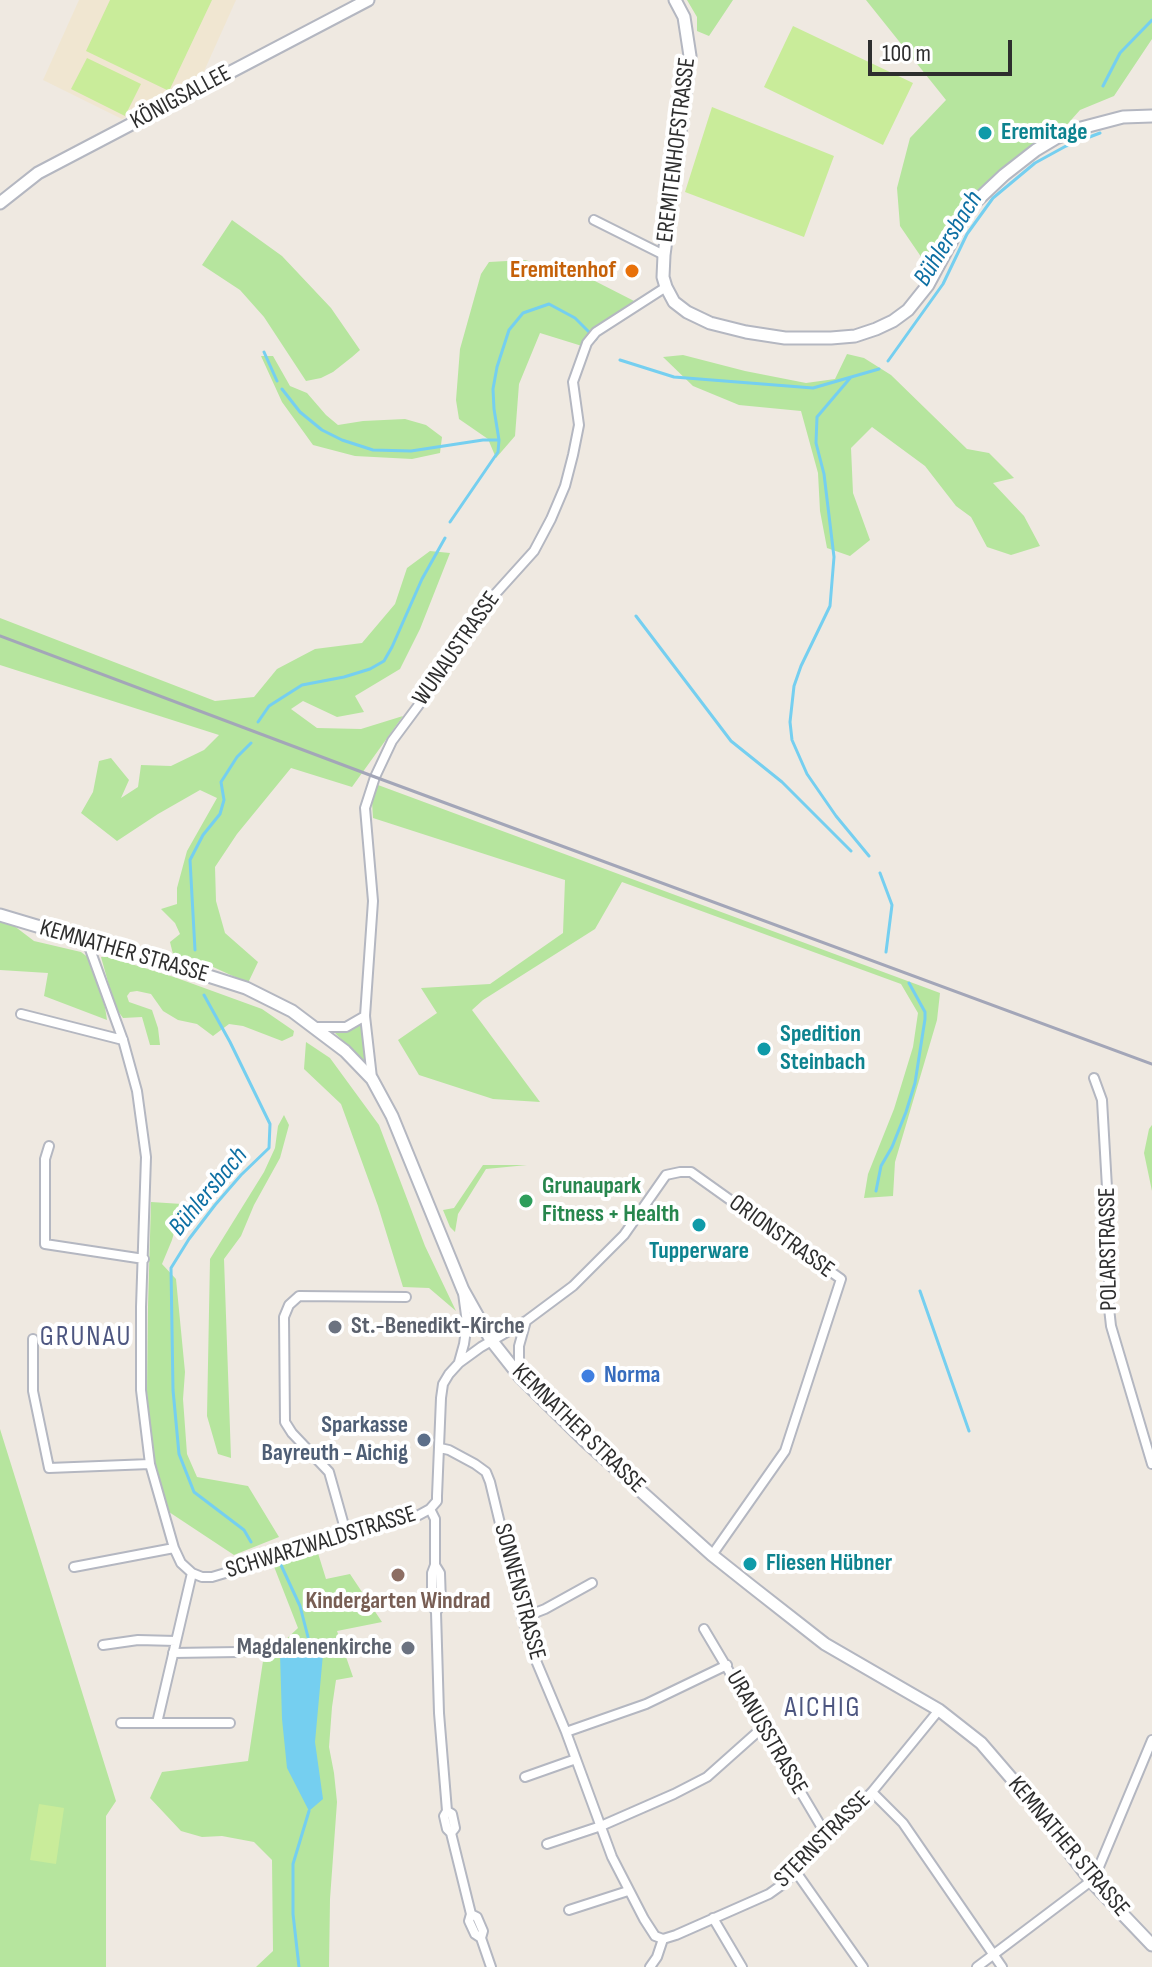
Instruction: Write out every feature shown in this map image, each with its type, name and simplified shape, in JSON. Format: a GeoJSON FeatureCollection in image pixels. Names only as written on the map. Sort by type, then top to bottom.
{"type":"FeatureCollection","features":[{"type":"Feature","properties":{"kind":"main road","name":"KÖNIGSALLEE"},"geometry":{"type":"LineString","coordinates":[[0,203],[38,173],[368,0]]}},
{"type":"Feature","properties":{"kind":"main road","name":"EREMITENHOFSTRASSE"},"geometry":{"type":"LineString","coordinates":[[666,287],[664,255],[690,56],[684,17],[675,0]]}},
{"type":"Feature","properties":{"kind":"main road"},"geometry":{"type":"LineString","coordinates":[[666,287],[674,302],[687,312],[710,323],[746,332],[812,339],[855,336],[876,329],[908,310],[928,285],[970,207],[1036,150],[1081,128],[1123,117],[1152,116]]}},
{"type":"Feature","properties":{"kind":"main road","name":"KEMNATHER STRASSE"},"geometry":{"type":"LineString","coordinates":[[0,915],[246,988],[292,1011],[345,1051],[372,1079],[392,1116],[463,1290],[491,1340],[521,1378],[712,1555],[825,1644],[939,1710],[981,1743],[1091,1881],[1152,1945]]}},
{"type":"Feature","properties":{"kind":"street","name":"EREMITENHOFSTRASSE"},"geometry":{"type":"LineString","coordinates":[[594,220],[664,255]]}},
{"type":"Feature","properties":{"kind":"street","name":"WUNAUSTRASSE"},"geometry":{"type":"LineString","coordinates":[[372,1079],[365,1016],[373,901],[365,816],[379,765],[479,612],[534,551],[551,519],[565,486],[573,455],[579,425],[573,382],[587,343],[596,332],[666,287]]}},
{"type":"Feature","properties":{"kind":"street","name":"SCHWARZWALDSTRASSE"},"geometry":{"type":"LineString","coordinates":[[87,941],[123,1040],[137,1091],[146,1157],[141,1390],[150,1464],[181,1563],[192,1573],[212,1577],[419,1515],[430,1509]]}},
{"type":"Feature","properties":{"kind":"street"},"geometry":{"type":"LineString","coordinates":[[21,1014],[123,1040]]}},
{"type":"Feature","properties":{"kind":"street"},"geometry":{"type":"LineString","coordinates":[[315,1027],[346,1027],[365,1016]]}},
{"type":"Feature","properties":{"kind":"street","name":"POLARSTRASSE"},"geometry":{"type":"LineString","coordinates":[[1094,1078],[1102,1100],[1111,1326],[1152,1464]]}},
{"type":"Feature","properties":{"kind":"street"},"geometry":{"type":"LineString","coordinates":[[49,1146],[45,1159],[45,1244],[144,1259]]}},
{"type":"Feature","properties":{"kind":"street","name":"ORIONSTRASSE"},"geometry":{"type":"LineString","coordinates":[[459,1363],[491,1340],[526,1321],[573,1286],[624,1235],[666,1175],[691,1172],[841,1279],[785,1451],[712,1555]]}},
{"type":"Feature","properties":{"kind":"street"},"geometry":{"type":"LineString","coordinates":[[463,1290],[467,1323],[464,1344],[459,1363],[443,1384],[437,1501],[430,1509],[435,1519],[432,1604],[436,1612],[439,1713],[447,1811],[444,1816],[471,1914],[469,1921],[475,1934],[481,1938],[491,1967]]}},
{"type":"Feature","properties":{"kind":"street"},"geometry":{"type":"LineString","coordinates":[[347,1536],[329,1472],[285,1422],[284,1317],[289,1305],[299,1296],[406,1297]]}},
{"type":"Feature","properties":{"kind":"street"},"geometry":{"type":"LineString","coordinates":[[526,1321],[519,1346],[519,1362],[545,1403]]}},
{"type":"Feature","properties":{"kind":"street"},"geometry":{"type":"LineString","coordinates":[[33,1339],[33,1391],[49,1468],[150,1464]]}},
{"type":"Feature","properties":{"kind":"street","name":"SONNENSTRASSE"},"geometry":{"type":"LineString","coordinates":[[440,1448],[486,1472],[529,1644],[566,1732],[612,1857],[655,1936],[663,1939]]}},
{"type":"Feature","properties":{"kind":"street"},"geometry":{"type":"LineString","coordinates":[[74,1567],[174,1548]]}},
{"type":"Feature","properties":{"kind":"street"},"geometry":{"type":"LineString","coordinates":[[157,1723],[192,1573]]}},
{"type":"Feature","properties":{"kind":"street"},"geometry":{"type":"LineString","coordinates":[[522,1618],[592,1583]]}},
{"type":"Feature","properties":{"kind":"street","name":"URANUSSTRASSE"},"geometry":{"type":"LineString","coordinates":[[704,1629],[828,1838]]}},
{"type":"Feature","properties":{"kind":"street"},"geometry":{"type":"LineString","coordinates":[[103,1645],[138,1640],[176,1641]]}},
{"type":"Feature","properties":{"kind":"street"},"geometry":{"type":"LineString","coordinates":[[173,1653],[239,1652]]}},
{"type":"Feature","properties":{"kind":"street"},"geometry":{"type":"LineString","coordinates":[[566,1732],[646,1704],[727,1665]]}},
{"type":"Feature","properties":{"kind":"street","name":"STERNSTRASSE"},"geometry":{"type":"LineString","coordinates":[[663,1939],[769,1894],[796,1872],[872,1792],[939,1710]]}},
{"type":"Feature","properties":{"kind":"street"},"geometry":{"type":"LineString","coordinates":[[121,1723],[230,1723]]}},
{"type":"Feature","properties":{"kind":"street"},"geometry":{"type":"LineString","coordinates":[[547,1844],[601,1826],[707,1777],[762,1728]]}},
{"type":"Feature","properties":{"kind":"street"},"geometry":{"type":"LineString","coordinates":[[977,1967],[1091,1881],[1152,1740]]}},
{"type":"Feature","properties":{"kind":"street"},"geometry":{"type":"LineString","coordinates":[[525,1777],[576,1759]]}},
{"type":"Feature","properties":{"kind":"street"},"geometry":{"type":"LineString","coordinates":[[872,1792],[903,1823],[1002,1967]]}},
{"type":"Feature","properties":{"kind":"street"},"geometry":{"type":"LineString","coordinates":[[796,1872],[863,1967]]}},
{"type":"Feature","properties":{"kind":"street"},"geometry":{"type":"LineString","coordinates":[[569,1910],[628,1891]]}},
{"type":"Feature","properties":{"kind":"street"},"geometry":{"type":"LineString","coordinates":[[713,1918],[742,1967]]}},
{"type":"Feature","properties":{"kind":"street"},"geometry":{"type":"LineString","coordinates":[[650,1967],[663,1939]]}},
{"type":"Feature","properties":{"kind":"shaded area"},"geometry":{"type":"Polygon","coordinates":[[[79,0],[236,0],[201,78],[122,119],[43,80],[79,0]]]}},
{"type":"Feature","properties":{"kind":"green space"},"geometry":{"type":"Polygon","coordinates":[[[110,0],[212,0],[169,91],[86,51],[110,0]]]}},
{"type":"Feature","properties":{"kind":"green space"},"geometry":{"type":"Polygon","coordinates":[[[687,0],[733,0],[709,36],[697,31],[697,17],[687,0]]]}},
{"type":"Feature","properties":{"kind":"green space","name":"Eremitage"},"geometry":{"type":"Polygon","coordinates":[[[866,0],[1152,0],[1152,39],[1114,96],[1080,110],[1064,128],[1029,149],[969,205],[926,264],[900,226],[897,188],[910,138],[946,100],[866,0]]]}},
{"type":"Feature","properties":{"kind":"green space"},"geometry":{"type":"Polygon","coordinates":[[[793,26],[913,83],[883,145],[764,87],[793,26]]]}},
{"type":"Feature","properties":{"kind":"green space"},"geometry":{"type":"Polygon","coordinates":[[[87,58],[141,84],[125,116],[71,89],[87,58]]]}},
{"type":"Feature","properties":{"kind":"green space"},"geometry":{"type":"Polygon","coordinates":[[[712,107],[834,156],[804,237],[685,192],[712,107]]]}},
{"type":"Feature","properties":{"kind":"green space"},"geometry":{"type":"Polygon","coordinates":[[[232,220],[282,256],[331,308],[360,350],[333,372],[306,381],[264,317],[240,290],[202,265],[232,220]]]}},
{"type":"Feature","properties":{"kind":"green space"},"geometry":{"type":"Polygon","coordinates":[[[525,260],[591,279],[638,303],[582,346],[540,333],[519,384],[515,436],[496,458],[488,439],[459,419],[456,400],[460,349],[481,274],[489,262],[525,260]]]}},
{"type":"Feature","properties":{"kind":"green space"},"geometry":{"type":"Polygon","coordinates":[[[847,354],[864,358],[891,375],[967,449],[989,453],[1014,478],[993,483],[1024,516],[1040,546],[1011,555],[987,547],[971,517],[956,506],[925,466],[872,427],[851,448],[853,493],[870,540],[850,556],[827,548],[820,511],[818,473],[801,411],[739,405],[693,386],[663,357],[683,355],[806,383],[835,379],[847,354]]]}},
{"type":"Feature","properties":{"kind":"green space"},"geometry":{"type":"Polygon","coordinates":[[[261,356],[273,356],[290,386],[307,393],[338,425],[405,419],[426,425],[442,437],[440,453],[412,459],[355,456],[313,445],[282,402],[261,356]]]}},
{"type":"Feature","properties":{"kind":"green space"},"geometry":{"type":"Polygon","coordinates":[[[430,551],[450,553],[420,629],[400,669],[355,696],[364,712],[337,717],[303,701],[291,709],[317,728],[361,729],[403,716],[352,787],[291,768],[237,834],[215,867],[216,901],[225,933],[258,962],[248,983],[211,966],[173,954],[170,942],[180,934],[175,923],[161,909],[177,904],[177,888],[187,851],[217,798],[200,790],[117,841],[81,813],[93,792],[99,761],[111,758],[129,780],[121,798],[138,787],[141,765],[171,766],[204,750],[219,735],[0,665],[0,618],[215,701],[254,697],[277,669],[315,649],[362,643],[395,604],[407,568],[430,551]]]}},
{"type":"Feature","properties":{"kind":"green space"},"geometry":{"type":"Polygon","coordinates":[[[378,785],[940,993],[937,1020],[895,1162],[893,1196],[864,1198],[868,1174],[894,1109],[913,1047],[918,1013],[901,984],[622,882],[595,929],[472,1010],[540,1102],[493,1099],[419,1075],[398,1040],[437,1013],[421,988],[490,984],[563,933],[565,880],[373,818],[372,802],[378,785]]]}},
{"type":"Feature","properties":{"kind":"green space"},"geometry":{"type":"Polygon","coordinates":[[[0,922],[13,925],[34,941],[81,952],[89,958],[107,1020],[44,996],[48,973],[0,970],[0,922]]]}},
{"type":"Feature","properties":{"kind":"green space"},"geometry":{"type":"Polygon","coordinates":[[[101,957],[174,977],[262,1009],[294,1031],[293,1036],[282,1041],[229,1024],[213,1036],[197,1024],[178,1020],[163,1011],[151,994],[130,992],[127,996],[129,1002],[152,1010],[160,1045],[150,1045],[142,1017],[123,1018],[115,1007],[101,957]]]}},
{"type":"Feature","properties":{"kind":"green space"},"geometry":{"type":"Polygon","coordinates":[[[363,1020],[367,1056],[366,1062],[331,1029],[363,1020]]]}},
{"type":"Feature","properties":{"kind":"green space"},"geometry":{"type":"Polygon","coordinates":[[[306,1042],[330,1058],[379,1125],[425,1246],[456,1311],[429,1288],[403,1287],[341,1104],[304,1069],[306,1042]]]}},
{"type":"Feature","properties":{"kind":"green space"},"geometry":{"type":"Polygon","coordinates":[[[284,1115],[289,1125],[280,1158],[241,1236],[224,1259],[231,1458],[218,1454],[207,1416],[210,1259],[264,1172],[275,1148],[278,1126],[284,1115]]]}},
{"type":"Feature","properties":{"kind":"green space"},"geometry":{"type":"Polygon","coordinates":[[[1152,1125],[1152,1191],[1144,1153],[1152,1125]]]}},
{"type":"Feature","properties":{"kind":"green space"},"geometry":{"type":"Polygon","coordinates":[[[483,1165],[527,1165],[486,1169],[458,1214],[455,1232],[443,1210],[454,1208],[483,1165]]]}},
{"type":"Feature","properties":{"kind":"green space"},"geometry":{"type":"Polygon","coordinates":[[[151,1202],[182,1204],[162,1264],[176,1279],[185,1372],[183,1399],[187,1454],[197,1477],[248,1486],[279,1537],[234,1555],[169,1512],[154,1461],[147,1393],[151,1202]]]}},
{"type":"Feature","properties":{"kind":"green space"},"geometry":{"type":"Polygon","coordinates":[[[0,1429],[116,1801],[106,1816],[106,1967],[0,1967],[0,1429]]]}},
{"type":"Feature","properties":{"kind":"green space"},"geometry":{"type":"Polygon","coordinates":[[[317,1550],[326,1579],[350,1574],[382,1622],[337,1631],[353,1677],[336,1680],[332,1707],[329,1747],[337,1802],[329,1967],[256,1967],[273,1951],[272,1860],[254,1842],[222,1836],[202,1837],[181,1831],[150,1798],[162,1772],[248,1761],[263,1661],[298,1628],[273,1564],[317,1550]]]}},
{"type":"Feature","properties":{"kind":"green space"},"geometry":{"type":"Polygon","coordinates":[[[39,1804],[64,1808],[56,1864],[30,1860],[39,1804]]]}},
{"type":"Feature","properties":{"kind":"water"},"geometry":{"type":"Polygon","coordinates":[[[280,1654],[323,1654],[315,1742],[323,1799],[309,1811],[287,1768],[280,1654]]]}},
{"type":"Feature","properties":{"kind":"waterway","name":"Bühlersbach"},"geometry":{"type":"LineString","coordinates":[[1103,86],[1120,53],[1152,20]]}},
{"type":"Feature","properties":{"kind":"waterway","name":"Bühlersbach"},"geometry":{"type":"LineString","coordinates":[[888,361],[943,284],[967,234],[993,198],[1035,163],[1066,146],[1100,133]]}},
{"type":"Feature","properties":{"kind":"waterway","name":"Bühlersbach"},"geometry":{"type":"LineString","coordinates":[[450,522],[498,452],[493,389],[509,330],[523,313],[549,304],[575,318],[596,339]]}},
{"type":"Feature","properties":{"kind":"waterway"},"geometry":{"type":"LineString","coordinates":[[264,352],[277,381]]}},
{"type":"Feature","properties":{"kind":"waterway","name":"Bühlersbach"},"geometry":{"type":"LineString","coordinates":[[620,360],[674,377],[813,388],[879,369]]}},
{"type":"Feature","properties":{"kind":"waterway"},"geometry":{"type":"LineString","coordinates":[[851,377],[817,417],[816,443],[824,474],[834,557],[830,606],[794,686],[790,722],[792,740],[807,774],[869,856]]}},
{"type":"Feature","properties":{"kind":"waterway"},"geometry":{"type":"LineString","coordinates":[[282,389],[300,412],[322,430],[373,450],[411,451],[499,440]]}},
{"type":"Feature","properties":{"kind":"waterway","name":"Bühlersbach"},"geometry":{"type":"LineString","coordinates":[[258,722],[269,706],[302,685],[344,677],[384,661],[445,538]]}},
{"type":"Feature","properties":{"kind":"waterway"},"geometry":{"type":"LineString","coordinates":[[636,616],[731,741],[782,782],[851,851]]}},
{"type":"Feature","properties":{"kind":"waterway","name":"Bühlersbach"},"geometry":{"type":"LineString","coordinates":[[195,950],[190,860],[203,835],[220,814],[224,800],[221,782],[237,757],[251,743]]}},
{"type":"Feature","properties":{"kind":"waterway"},"geometry":{"type":"LineString","coordinates":[[880,873],[892,905],[886,952]]}},
{"type":"Feature","properties":{"kind":"waterway"},"geometry":{"type":"LineString","coordinates":[[876,1191],[881,1166],[892,1147],[915,1083],[925,1012],[909,983]]}},
{"type":"Feature","properties":{"kind":"waterway","name":"Bühlersbach"},"geometry":{"type":"LineString","coordinates":[[204,995],[270,1124],[269,1148],[215,1205],[171,1268],[173,1390],[179,1454],[194,1492],[244,1530],[251,1542]]}},
{"type":"Feature","properties":{"kind":"waterway"},"geometry":{"type":"LineString","coordinates":[[920,1291],[969,1431]]}},
{"type":"Feature","properties":{"kind":"waterway","name":"Bühlersbach"},"geometry":{"type":"LineString","coordinates":[[281,1565],[300,1606],[308,1637]]}},
{"type":"Feature","properties":{"kind":"waterway","name":"Bühlersbach"},"geometry":{"type":"LineString","coordinates":[[305,1642],[306,1652]]}},
{"type":"Feature","properties":{"kind":"waterway","name":"Bühlersbach"},"geometry":{"type":"LineString","coordinates":[[299,1967],[293,1914],[293,1864],[309,1811]]}},
{"type":"Feature","properties":{"kind":"railway"},"geometry":{"type":"LineString","coordinates":[[0,636],[1152,1064]]}},
{"type":"Feature","properties":{"kind":"place","name":"Eremitage"},"geometry":{"type":"Point","coordinates":[985,133]}},
{"type":"Feature","properties":{"kind":"place","name":"Eremitenhof"},"geometry":{"type":"Point","coordinates":[632,271]}},
{"type":"Feature","properties":{"kind":"place","name":"Spedition Steinbach"},"geometry":{"type":"Point","coordinates":[764,1049]}},
{"type":"Feature","properties":{"kind":"place","name":"Grunaupark Fitness + Health"},"geometry":{"type":"Point","coordinates":[526,1201]}},
{"type":"Feature","properties":{"kind":"place","name":"Tupperware"},"geometry":{"type":"Point","coordinates":[699,1225]}},
{"type":"Feature","properties":{"kind":"place","name":"St.-Benedikt-Kirche"},"geometry":{"type":"Point","coordinates":[335,1327]}},
{"type":"Feature","properties":{"kind":"place","name":"Norma"},"geometry":{"type":"Point","coordinates":[588,1376]}},
{"type":"Feature","properties":{"kind":"place","name":"Sparkasse Bayreuth - Aichig"},"geometry":{"type":"Point","coordinates":[424,1440]}},
{"type":"Feature","properties":{"kind":"place","name":"Fliesen Hübner"},"geometry":{"type":"Point","coordinates":[750,1564]}},
{"type":"Feature","properties":{"kind":"place","name":"Kindergarten Windrad"},"geometry":{"type":"Point","coordinates":[398,1575]}},
{"type":"Feature","properties":{"kind":"place","name":"Magdalenenkirche"},"geometry":{"type":"Point","coordinates":[408,1648]}},
{"type":"Feature","properties":{"kind":"district","name":"GRUNAU"},"geometry":{"type":"Point","coordinates":[86,1338]}},
{"type":"Feature","properties":{"kind":"district","name":"AICHIG"},"geometry":{"type":"Point","coordinates":[823,1709]}}]}
